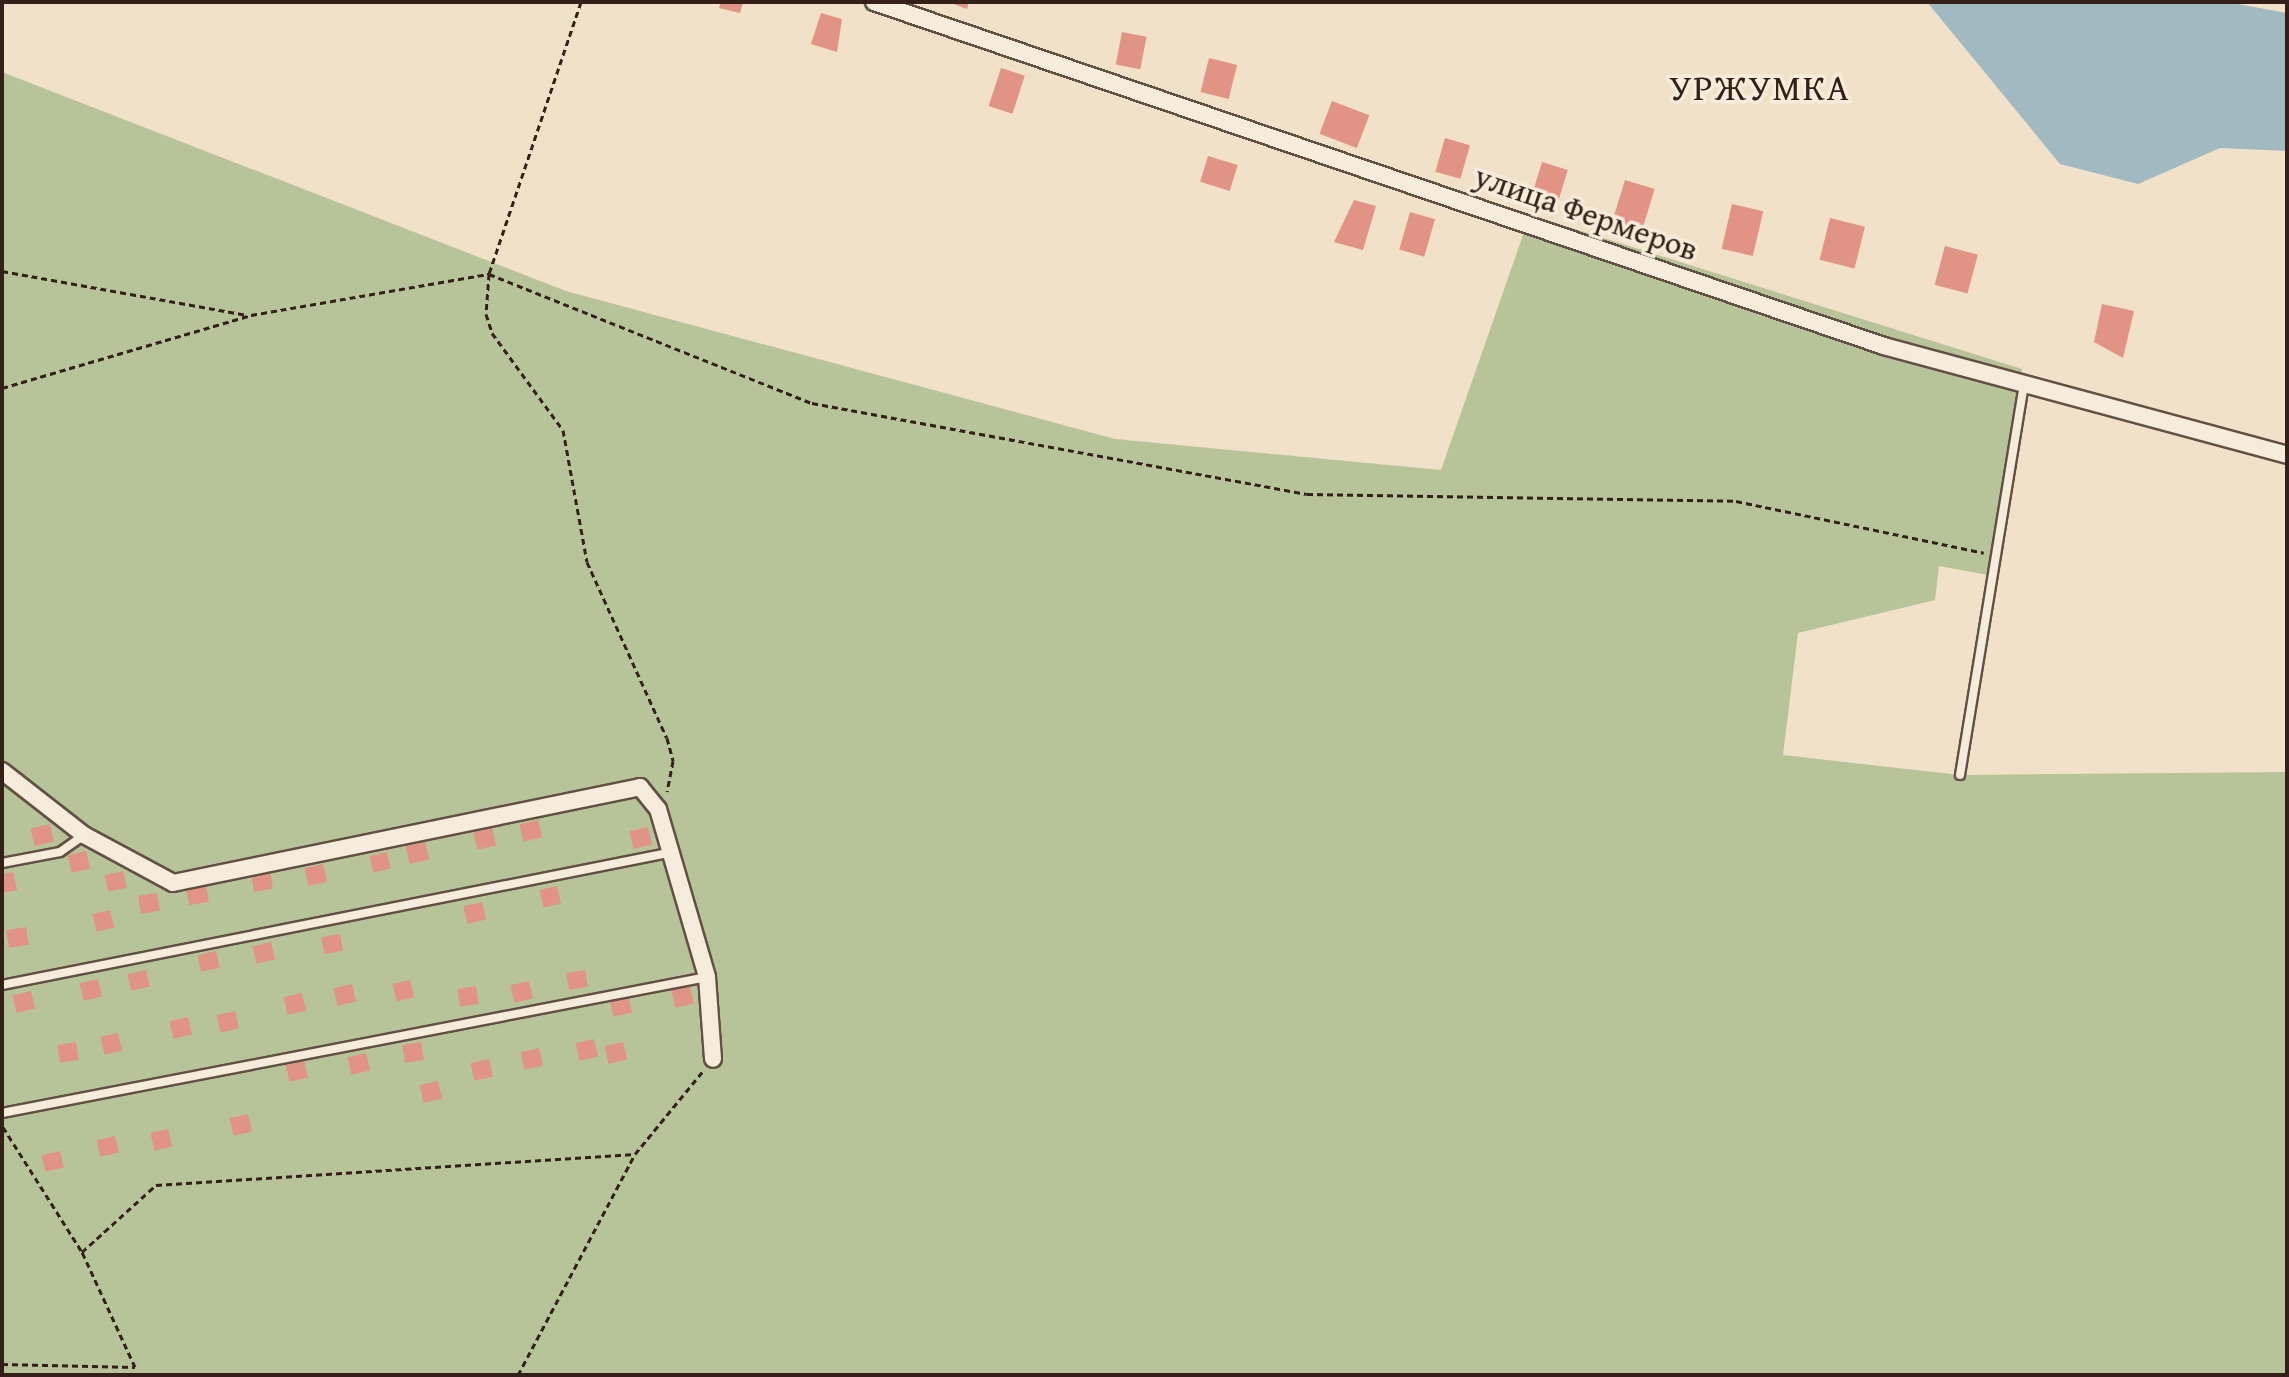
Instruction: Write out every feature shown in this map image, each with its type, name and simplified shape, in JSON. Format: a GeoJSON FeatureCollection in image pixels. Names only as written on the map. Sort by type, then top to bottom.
{"type":"FeatureCollection","features":[{"type":"Feature","properties":{"kind":"street","name":"улица Фермеров"},"geometry":{"type":"LineString","coordinates":[[874,2],[1884,346],[2287,455]]}},
{"type":"Feature","properties":{"kind":"street"},"geometry":{"type":"LineString","coordinates":[[2,771],[84,835],[173,883],[640,787],[658,809],[668,853],[707,977],[713,1059]]}},
{"type":"Feature","properties":{"kind":"lane"},"geometry":{"type":"LineString","coordinates":[[1960,775],[1991,554],[2024,383]]}},
{"type":"Feature","properties":{"kind":"lane"},"geometry":{"type":"LineString","coordinates":[[2,863],[60,852],[84,835]]}},
{"type":"Feature","properties":{"kind":"lane"},"geometry":{"type":"LineString","coordinates":[[2,985],[668,853]]}},
{"type":"Feature","properties":{"kind":"lane"},"geometry":{"type":"LineString","coordinates":[[2,1113],[707,977]]}},
{"type":"Feature","properties":{"kind":"path"},"geometry":{"type":"LineString","coordinates":[[581,2],[489,274],[492,333],[563,430],[587,562],[667,738],[671,784],[658,809]]}},
{"type":"Feature","properties":{"kind":"path"},"geometry":{"type":"LineString","coordinates":[[2,271],[251,315]]}},
{"type":"Feature","properties":{"kind":"path"},"geometry":{"type":"LineString","coordinates":[[2,388],[251,315],[489,274],[812,403],[1307,494],[1736,501],[1991,554]]}},
{"type":"Feature","properties":{"kind":"path"},"geometry":{"type":"LineString","coordinates":[[518,1375],[635,1154],[713,1059]]}},
{"type":"Feature","properties":{"kind":"path"},"geometry":{"type":"LineString","coordinates":[[2,1126],[82,1252],[135,1367],[2,1364]]}},
{"type":"Feature","properties":{"kind":"path"},"geometry":{"type":"LineString","coordinates":[[82,1252],[156,1185],[635,1154]]}},
{"type":"Feature","properties":{"kind":"green space"},"geometry":{"type":"Polygon","coordinates":[[[2,72],[566,291],[1115,439],[1441,470],[1530,215],[2022,369],[1988,575],[1939,566],[1935,600],[1798,633],[1783,755],[1960,775],[2287,772],[2287,1375],[2,1375],[2,72]]]}},
{"type":"Feature","properties":{"kind":"water"},"geometry":{"type":"Polygon","coordinates":[[[1927,2],[2227,2],[2287,13],[2287,151],[2220,148],[2138,184],[2060,164],[1927,2]]]}},
{"type":"Feature","properties":{"kind":"building"},"geometry":{"type":"Polygon","coordinates":[[[721,2],[743,2],[740,13],[719,8],[721,2]]]}},
{"type":"Feature","properties":{"kind":"building"},"geometry":{"type":"Polygon","coordinates":[[[948,2],[969,2],[967,9],[948,2]]]}},
{"type":"Feature","properties":{"kind":"building"},"geometry":{"type":"Polygon","coordinates":[[[821,13],[842,19],[837,52],[811,44],[821,13]]]}},
{"type":"Feature","properties":{"kind":"building"},"geometry":{"type":"Polygon","coordinates":[[[1122,32],[1147,37],[1140,69],[1116,64],[1122,32]]]}},
{"type":"Feature","properties":{"kind":"building"},"geometry":{"type":"Polygon","coordinates":[[[1209,58],[1237,65],[1229,99],[1201,92],[1209,58]]]}},
{"type":"Feature","properties":{"kind":"building"},"geometry":{"type":"Polygon","coordinates":[[[1001,68],[1025,76],[1012,114],[989,106],[1001,68]]]}},
{"type":"Feature","properties":{"kind":"building"},"geometry":{"type":"Polygon","coordinates":[[[1332,101],[1369,115],[1357,148],[1319,134],[1332,101]]]}},
{"type":"Feature","properties":{"kind":"building"},"geometry":{"type":"Polygon","coordinates":[[[1445,138],[1470,145],[1460,179],[1435,172],[1445,138]]]}},
{"type":"Feature","properties":{"kind":"building"},"geometry":{"type":"Polygon","coordinates":[[[1208,156],[1238,165],[1230,191],[1200,182],[1208,156]]]}},
{"type":"Feature","properties":{"kind":"building"},"geometry":{"type":"Polygon","coordinates":[[[1542,162],[1568,170],[1555,212],[1529,204],[1542,162]]]}},
{"type":"Feature","properties":{"kind":"building"},"geometry":{"type":"Polygon","coordinates":[[[1625,180],[1655,189],[1641,232],[1612,223],[1625,180]]]}},
{"type":"Feature","properties":{"kind":"building"},"geometry":{"type":"Polygon","coordinates":[[[1354,200],[1376,206],[1363,250],[1334,242],[1354,200]]]}},
{"type":"Feature","properties":{"kind":"building"},"geometry":{"type":"Polygon","coordinates":[[[1732,204],[1763,211],[1753,256],[1722,249],[1732,204]]]}},
{"type":"Feature","properties":{"kind":"building"},"geometry":{"type":"Polygon","coordinates":[[[1410,212],[1435,219],[1424,257],[1399,249],[1410,212]]]}},
{"type":"Feature","properties":{"kind":"building"},"geometry":{"type":"Polygon","coordinates":[[[1830,218],[1865,227],[1855,268],[1820,260],[1830,218]]]}},
{"type":"Feature","properties":{"kind":"building"},"geometry":{"type":"Polygon","coordinates":[[[1945,246],[1978,255],[1967,293],[1935,285],[1945,246]]]}},
{"type":"Feature","properties":{"kind":"building"},"geometry":{"type":"Polygon","coordinates":[[[2102,304],[2134,311],[2123,358],[2094,342],[2102,304]]]}},
{"type":"Feature","properties":{"kind":"building"},"geometry":{"type":"Polygon","coordinates":[[[538,820],[542,838],[524,842],[519,824],[538,820]]]}},
{"type":"Feature","properties":{"kind":"building"},"geometry":{"type":"Polygon","coordinates":[[[50,824],[54,842],[35,846],[31,828],[50,824]]]}},
{"type":"Feature","properties":{"kind":"building"},"geometry":{"type":"Polygon","coordinates":[[[648,827],[652,845],[634,849],[629,831],[648,827]]]}},
{"type":"Feature","properties":{"kind":"building"},"geometry":{"type":"Polygon","coordinates":[[[492,828],[496,846],[478,850],[473,832],[492,828]]]}},
{"type":"Feature","properties":{"kind":"building"},"geometry":{"type":"Polygon","coordinates":[[[425,842],[429,860],[410,864],[406,846],[425,842]]]}},
{"type":"Feature","properties":{"kind":"building"},"geometry":{"type":"Polygon","coordinates":[[[86,851],[90,869],[72,873],[67,855],[86,851]]]}},
{"type":"Feature","properties":{"kind":"building"},"geometry":{"type":"Polygon","coordinates":[[[387,852],[391,869],[373,873],[369,856],[387,852]]]}},
{"type":"Feature","properties":{"kind":"building"},"geometry":{"type":"Polygon","coordinates":[[[323,864],[327,882],[309,886],[304,868],[323,864]]]}},
{"type":"Feature","properties":{"kind":"building"},"geometry":{"type":"Polygon","coordinates":[[[123,871],[127,888],[108,892],[104,875],[123,871]]]}},
{"type":"Feature","properties":{"kind":"building"},"geometry":{"type":"Polygon","coordinates":[[[270,871],[273,889],[254,892],[251,874],[270,871]]]}},
{"type":"Feature","properties":{"kind":"building"},"geometry":{"type":"Polygon","coordinates":[[[13,872],[17,890],[2,893],[2,874],[13,872]]]}},
{"type":"Feature","properties":{"kind":"building"},"geometry":{"type":"Polygon","coordinates":[[[206,884],[209,902],[189,905],[186,887],[206,884]]]}},
{"type":"Feature","properties":{"kind":"building"},"geometry":{"type":"Polygon","coordinates":[[[557,886],[561,904],[544,908],[539,890],[557,886]]]}},
{"type":"Feature","properties":{"kind":"building"},"geometry":{"type":"Polygon","coordinates":[[[157,893],[160,911],[141,914],[138,896],[157,893]]]}},
{"type":"Feature","properties":{"kind":"building"},"geometry":{"type":"Polygon","coordinates":[[[482,902],[486,920],[468,924],[463,906],[482,902]]]}},
{"type":"Feature","properties":{"kind":"building"},"geometry":{"type":"Polygon","coordinates":[[[110,910],[114,928],[97,932],[92,914],[110,910]]]}},
{"type":"Feature","properties":{"kind":"building"},"geometry":{"type":"Polygon","coordinates":[[[26,927],[29,945],[9,948],[6,930],[26,927]]]}},
{"type":"Feature","properties":{"kind":"building"},"geometry":{"type":"Polygon","coordinates":[[[340,934],[343,951],[324,954],[321,937],[340,934]]]}},
{"type":"Feature","properties":{"kind":"building"},"geometry":{"type":"Polygon","coordinates":[[[271,942],[275,960],[257,964],[252,946],[271,942]]]}},
{"type":"Feature","properties":{"kind":"building"},"geometry":{"type":"Polygon","coordinates":[[[216,951],[220,968],[201,972],[197,955],[216,951]]]}},
{"type":"Feature","properties":{"kind":"building"},"geometry":{"type":"Polygon","coordinates":[[[146,970],[150,987],[131,991],[127,974],[146,970]]]}},
{"type":"Feature","properties":{"kind":"building"},"geometry":{"type":"Polygon","coordinates":[[[585,970],[588,987],[569,990],[566,973],[585,970]]]}},
{"type":"Feature","properties":{"kind":"building"},"geometry":{"type":"Polygon","coordinates":[[[98,979],[102,997],[84,1001],[79,983],[98,979]]]}},
{"type":"Feature","properties":{"kind":"building"},"geometry":{"type":"Polygon","coordinates":[[[410,980],[414,998],[397,1002],[392,984],[410,980]]]}},
{"type":"Feature","properties":{"kind":"building"},"geometry":{"type":"Polygon","coordinates":[[[529,981],[533,999],[515,1003],[510,985],[529,981]]]}},
{"type":"Feature","properties":{"kind":"building"},"geometry":{"type":"Polygon","coordinates":[[[352,984],[356,1002],[338,1006],[333,988],[352,984]]]}},
{"type":"Feature","properties":{"kind":"building"},"geometry":{"type":"Polygon","coordinates":[[[476,986],[479,1004],[460,1007],[457,989],[476,986]]]}},
{"type":"Feature","properties":{"kind":"building"},"geometry":{"type":"Polygon","coordinates":[[[690,986],[694,1004],[676,1008],[671,990],[690,986]]]}},
{"type":"Feature","properties":{"kind":"building"},"geometry":{"type":"Polygon","coordinates":[[[31,991],[35,1009],[17,1013],[12,995],[31,991]]]}},
{"type":"Feature","properties":{"kind":"building"},"geometry":{"type":"Polygon","coordinates":[[[302,993],[306,1011],[288,1015],[283,997],[302,993]]]}},
{"type":"Feature","properties":{"kind":"building"},"geometry":{"type":"Polygon","coordinates":[[[628,995],[632,1013],[614,1017],[609,999],[628,995]]]}},
{"type":"Feature","properties":{"kind":"building"},"geometry":{"type":"Polygon","coordinates":[[[235,1011],[239,1029],[221,1033],[216,1015],[235,1011]]]}},
{"type":"Feature","properties":{"kind":"building"},"geometry":{"type":"Polygon","coordinates":[[[188,1017],[192,1035],[174,1039],[169,1021],[188,1017]]]}},
{"type":"Feature","properties":{"kind":"building"},"geometry":{"type":"Polygon","coordinates":[[[118,1033],[122,1051],[105,1055],[100,1037],[118,1033]]]}},
{"type":"Feature","properties":{"kind":"building"},"geometry":{"type":"Polygon","coordinates":[[[594,1039],[598,1057],[580,1061],[575,1043],[594,1039]]]}},
{"type":"Feature","properties":{"kind":"building"},"geometry":{"type":"Polygon","coordinates":[[[76,1042],[79,1060],[60,1063],[57,1045],[76,1042]]]}},
{"type":"Feature","properties":{"kind":"building"},"geometry":{"type":"Polygon","coordinates":[[[421,1042],[424,1060],[405,1063],[402,1045],[421,1042]]]}},
{"type":"Feature","properties":{"kind":"building"},"geometry":{"type":"Polygon","coordinates":[[[623,1042],[627,1060],[609,1064],[604,1046],[623,1042]]]}},
{"type":"Feature","properties":{"kind":"building"},"geometry":{"type":"Polygon","coordinates":[[[539,1048],[543,1066],[525,1070],[520,1052],[539,1048]]]}},
{"type":"Feature","properties":{"kind":"building"},"geometry":{"type":"Polygon","coordinates":[[[366,1053],[370,1071],[352,1075],[347,1057],[366,1053]]]}},
{"type":"Feature","properties":{"kind":"building"},"geometry":{"type":"Polygon","coordinates":[[[489,1059],[493,1077],[475,1081],[470,1063],[489,1059]]]}},
{"type":"Feature","properties":{"kind":"building"},"geometry":{"type":"Polygon","coordinates":[[[304,1060],[308,1078],[290,1082],[285,1064],[304,1060]]]}},
{"type":"Feature","properties":{"kind":"building"},"geometry":{"type":"Polygon","coordinates":[[[438,1081],[442,1099],[424,1103],[419,1085],[438,1081]]]}},
{"type":"Feature","properties":{"kind":"building"},"geometry":{"type":"Polygon","coordinates":[[[248,1114],[252,1132],[234,1136],[229,1118],[248,1114]]]}},
{"type":"Feature","properties":{"kind":"building"},"geometry":{"type":"Polygon","coordinates":[[[168,1129],[172,1147],[155,1151],[150,1133],[168,1129]]]}},
{"type":"Feature","properties":{"kind":"building"},"geometry":{"type":"Polygon","coordinates":[[[115,1136],[119,1153],[100,1157],[96,1140],[115,1136]]]}},
{"type":"Feature","properties":{"kind":"building"},"geometry":{"type":"Polygon","coordinates":[[[60,1151],[64,1168],[45,1172],[41,1155],[60,1151]]]}},
{"type":"Feature","properties":{"kind":"district","name":"УРЖУМКА"},"geometry":{"type":"Point","coordinates":[1760,87]}}]}
